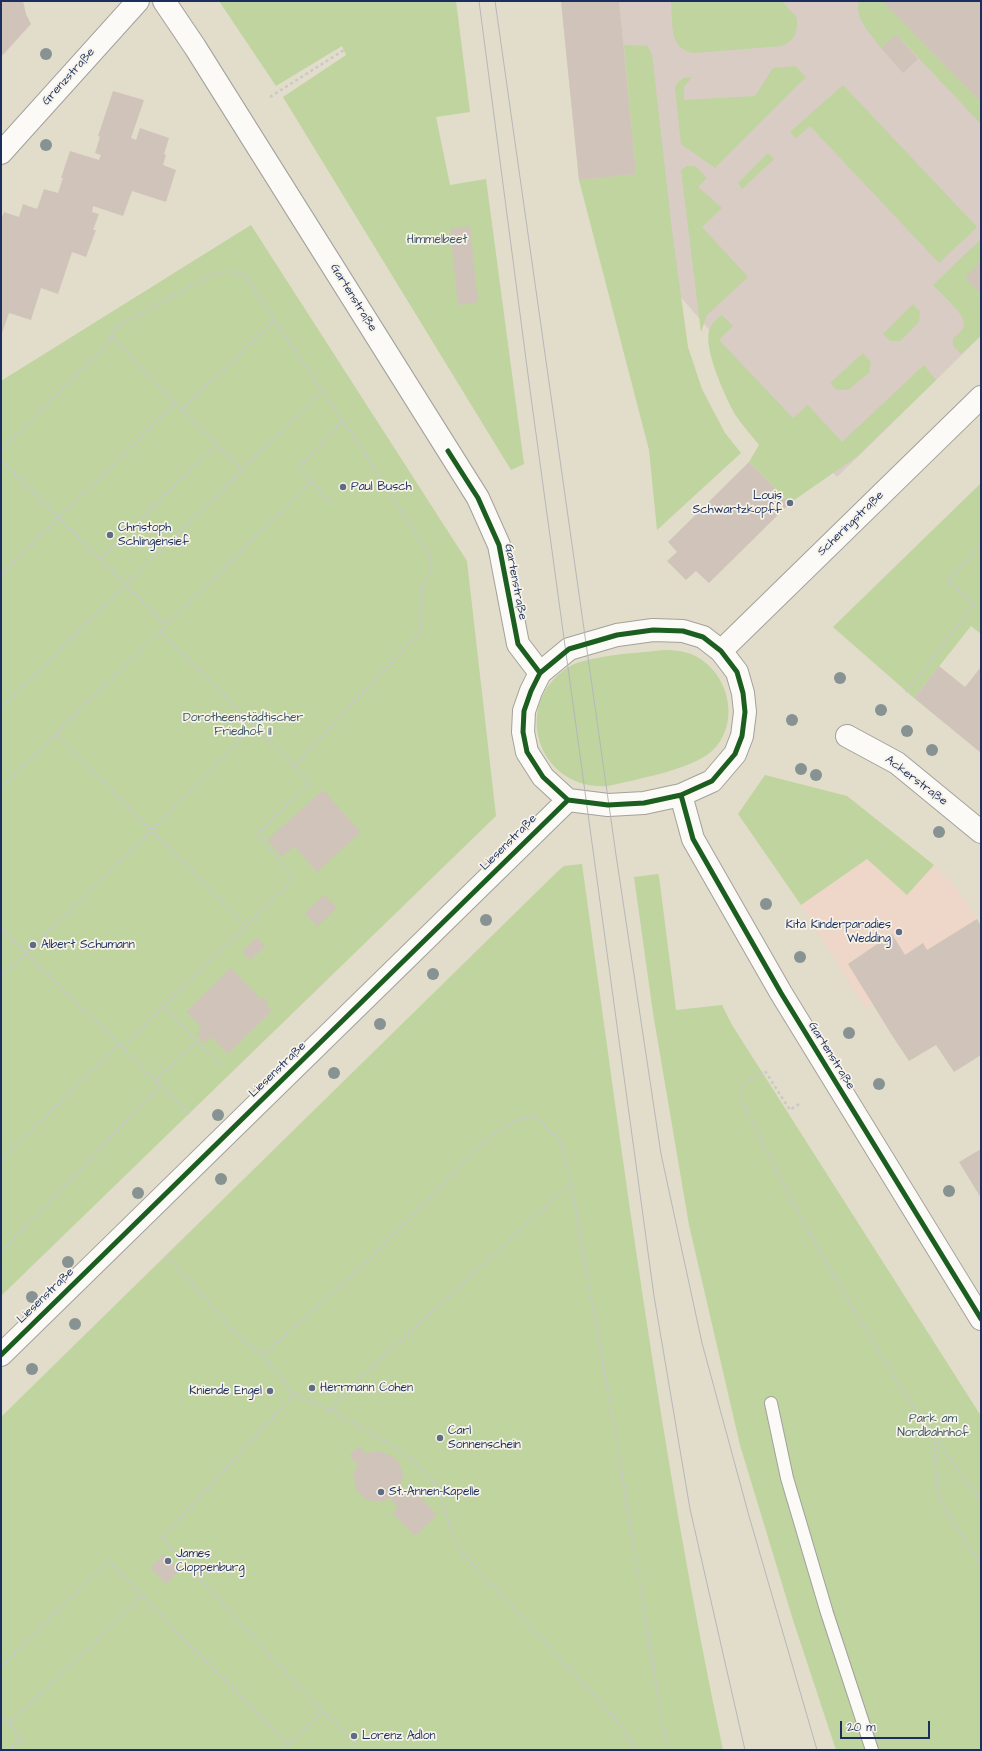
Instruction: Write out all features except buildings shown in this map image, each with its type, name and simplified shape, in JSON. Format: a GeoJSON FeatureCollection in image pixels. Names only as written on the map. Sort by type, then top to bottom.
{"type":"FeatureCollection","features":[{"type":"Feature","properties":{"kind":"street","name":"Grenzstraße"},"geometry":{"type":"LineString","coordinates":[[1,153],[138,1]]}},
{"type":"Feature","properties":{"kind":"street","name":"Gartenstraße"},"geometry":{"type":"LineString","coordinates":[[164,1],[195,46],[478,498],[499,545],[518,644],[540,673]]}},
{"type":"Feature","properties":{"kind":"street","name":"Scheringstraße"},"geometry":{"type":"LineString","coordinates":[[721,651],[981,397]]}},
{"type":"Feature","properties":{"kind":"street"},"geometry":{"type":"LineString","coordinates":[[653,630],[683,631],[703,637],[721,651],[737,672],[743,693],[744,712],[742,736],[735,754],[712,780],[681,795],[644,803],[608,804],[568,800],[543,777],[527,752],[523,732],[524,711],[531,691],[540,673],[569,649],[617,635],[653,630]]}},
{"type":"Feature","properties":{"kind":"street","name":"Ackerstraße"},"geometry":{"type":"LineString","coordinates":[[848,736],[897,763],[981,832]]}},
{"type":"Feature","properties":{"kind":"street","name":"Gartenstraße"},"geometry":{"type":"LineString","coordinates":[[681,795],[693,840],[781,993],[981,1319]]}},
{"type":"Feature","properties":{"kind":"street","name":"Liesenstraße"},"geometry":{"type":"LineString","coordinates":[[1,1355],[568,800]]}},
{"type":"Feature","properties":{"kind":"lane"},"geometry":{"type":"LineString","coordinates":[[771,1403],[790,1486],[827,1613],[872,1750]]}},
{"type":"Feature","properties":{"kind":"path"},"geometry":{"type":"LineString","coordinates":[[270,98],[344,50]]}},
{"type":"Feature","properties":{"kind":"path"},"geometry":{"type":"LineString","coordinates":[[1,450],[106,346],[114,329],[215,273],[232,271],[246,276],[342,422],[370,461],[431,559],[431,574],[422,586],[420,632],[294,766]]}},
{"type":"Feature","properties":{"kind":"path"},"geometry":{"type":"LineString","coordinates":[[182,410],[275,319]]}},
{"type":"Feature","properties":{"kind":"path"},"geometry":{"type":"LineString","coordinates":[[112,336],[175,403],[242,469]]}},
{"type":"Feature","properties":{"kind":"path"},"geometry":{"type":"LineString","coordinates":[[1,708],[322,391]]}},
{"type":"Feature","properties":{"kind":"path"},"geometry":{"type":"LineString","coordinates":[[1,575],[175,403]]}},
{"type":"Feature","properties":{"kind":"path"},"geometry":{"type":"LineString","coordinates":[[331,502],[298,468],[342,422]]}},
{"type":"Feature","properties":{"kind":"path"},"geometry":{"type":"LineString","coordinates":[[100,559],[217,444]]}},
{"type":"Feature","properties":{"kind":"path"},"geometry":{"type":"LineString","coordinates":[[1,460],[166,625]]}},
{"type":"Feature","properties":{"kind":"path"},"geometry":{"type":"LineString","coordinates":[[1,788],[311,482]]}},
{"type":"Feature","properties":{"kind":"path"},"geometry":{"type":"LineString","coordinates":[[906,692],[975,604],[948,581],[981,545]]}},
{"type":"Feature","properties":{"kind":"path"},"geometry":{"type":"LineString","coordinates":[[122,1047],[294,879],[258,834],[310,782],[253,727],[160,631]]}},
{"type":"Feature","properties":{"kind":"path"},"geometry":{"type":"LineString","coordinates":[[1,975],[27,953],[152,830],[253,727]]}},
{"type":"Feature","properties":{"kind":"path"},"geometry":{"type":"LineString","coordinates":[[56,734],[246,926]]}},
{"type":"Feature","properties":{"kind":"path"},"geometry":{"type":"LineString","coordinates":[[1,928],[156,1080],[188,1114]]}},
{"type":"Feature","properties":{"kind":"path"},"geometry":{"type":"LineString","coordinates":[[164,1007],[223,1067]]}},
{"type":"Feature","properties":{"kind":"path"},"geometry":{"type":"LineString","coordinates":[[156,1080],[197,1041]]}},
{"type":"Feature","properties":{"kind":"path"},"geometry":{"type":"LineString","coordinates":[[1,1160],[119,1044]]}},
{"type":"Feature","properties":{"kind":"path"},"geometry":{"type":"LineString","coordinates":[[799,1104],[790,1110],[765,1071],[744,1084],[740,1092],[743,1103],[790,1199],[851,1306],[914,1409],[981,1502]]}},
{"type":"Feature","properties":{"kind":"path"},"geometry":{"type":"LineString","coordinates":[[1,1252],[160,1085]]}},
{"type":"Feature","properties":{"kind":"path"},"geometry":{"type":"LineString","coordinates":[[263,1355],[365,1264],[482,1143],[515,1121],[535,1116],[561,1142],[571,1183],[611,1408],[667,1750]]}},
{"type":"Feature","properties":{"kind":"path"},"geometry":{"type":"LineString","coordinates":[[330,1410],[366,1373],[571,1183]]}},
{"type":"Feature","properties":{"kind":"path"},"geometry":{"type":"LineString","coordinates":[[167,1256],[241,1339],[263,1355],[294,1394],[330,1410],[407,1454],[437,1486],[458,1548],[614,1717],[636,1750]]}},
{"type":"Feature","properties":{"kind":"path"},"geometry":{"type":"LineString","coordinates":[[294,1394],[162,1538],[322,1711],[357,1744],[351,1750]]}},
{"type":"Feature","properties":{"kind":"path"},"geometry":{"type":"LineString","coordinates":[[934,1436],[939,1500],[981,1565]]}},
{"type":"Feature","properties":{"kind":"path"},"geometry":{"type":"LineString","coordinates":[[1,1667],[108,1562],[288,1744]]}},
{"type":"Feature","properties":{"kind":"path"},"geometry":{"type":"LineString","coordinates":[[9,1724],[142,1596]]}},
{"type":"Feature","properties":{"kind":"path"},"geometry":{"type":"LineString","coordinates":[[283,1750],[322,1711]]}},
{"type":"Feature","properties":{"kind":"path"},"geometry":{"type":"LineString","coordinates":[[1,1716],[22,1738],[10,1750]]}},
{"type":"Feature","properties":{"kind":"shaded area"},"geometry":{"type":"Polygon","coordinates":[[[561,1],[981,1],[981,336],[837,477],[579,180],[561,1]]]}},
{"type":"Feature","properties":{"kind":"shaded area","name":"Kita Kinderparadies Wedding"},"geometry":{"type":"Polygon","coordinates":[[[867,858],[907,895],[934,865],[955,887],[977,919],[981,938],[865,1008],[801,905],[867,858]]]}},
{"type":"Feature","properties":{"kind":"green space","name":"Himmelbeet"},"geometry":{"type":"Polygon","coordinates":[[[219,1],[456,1],[470,112],[436,117],[450,185],[486,179],[524,464],[511,470],[283,97],[346,55],[342,46],[276,86],[219,1]]]}},
{"type":"Feature","properties":{"kind":"green space"},"geometry":{"type":"Polygon","coordinates":[[[671,1],[782,1],[797,18],[797,28],[793,38],[782,46],[695,53],[686,51],[680,47],[676,41],[672,26],[671,1]]]}},
{"type":"Feature","properties":{"kind":"green space"},"geometry":{"type":"Polygon","coordinates":[[[859,1],[882,1],[981,102],[981,124],[896,34],[881,48],[868,32],[861,20],[858,8],[859,1]]]}},
{"type":"Feature","properties":{"kind":"green space"},"geometry":{"type":"Polygon","coordinates":[[[624,45],[647,46],[652,54],[672,230],[688,347],[702,389],[725,433],[741,453],[657,530],[649,450],[579,180],[636,174],[624,45]]]}},
{"type":"Feature","properties":{"kind":"green space"},"geometry":{"type":"Polygon","coordinates":[[[795,66],[806,77],[715,168],[681,144],[675,88],[681,80],[692,77],[684,87],[684,100],[755,96],[773,68],[795,66]]]}},
{"type":"Feature","properties":{"kind":"green space"},"geometry":{"type":"Polygon","coordinates":[[[843,85],[977,227],[939,263],[810,126],[796,138],[790,132],[843,85]]]}},
{"type":"Feature","properties":{"kind":"green space"},"geometry":{"type":"Polygon","coordinates":[[[768,153],[774,159],[742,189],[738,183],[768,153]]]}},
{"type":"Feature","properties":{"kind":"green space"},"geometry":{"type":"Polygon","coordinates":[[[687,166],[695,166],[707,178],[698,187],[722,208],[702,227],[748,277],[707,315],[701,332],[681,170],[687,166]]]}},
{"type":"Feature","properties":{"kind":"green space","name":"Dorotheenstädtischer Friedhof II"},"geometry":{"type":"Polygon","coordinates":[[[251,225],[467,561],[496,816],[1,1296],[1,381],[251,225]]]}},
{"type":"Feature","properties":{"kind":"green space"},"geometry":{"type":"Polygon","coordinates":[[[981,239],[981,262],[965,277],[981,294],[981,335],[961,354],[953,346],[953,338],[963,328],[963,319],[956,309],[933,285],[981,239]]]}},
{"type":"Feature","properties":{"kind":"green space"},"geometry":{"type":"Polygon","coordinates":[[[913,304],[920,312],[919,322],[900,341],[890,341],[883,334],[913,304]]]}},
{"type":"Feature","properties":{"kind":"green space"},"geometry":{"type":"Polygon","coordinates":[[[722,315],[733,326],[719,340],[793,418],[808,405],[842,442],[924,365],[936,380],[859,455],[790,503],[749,462],[759,445],[736,416],[717,375],[708,340],[709,331],[712,324],[722,315]]]}},
{"type":"Feature","properties":{"kind":"green space"},"geometry":{"type":"Polygon","coordinates":[[[863,353],[871,362],[869,373],[848,390],[837,390],[830,383],[863,353]]]}},
{"type":"Feature","properties":{"kind":"green space"},"geometry":{"type":"Polygon","coordinates":[[[981,483],[981,634],[971,626],[914,698],[833,627],[981,483]]]}},
{"type":"Feature","properties":{"kind":"green space"},"geometry":{"type":"Polygon","coordinates":[[[664,650],[684,652],[698,657],[712,669],[720,679],[728,704],[726,729],[721,741],[712,751],[691,764],[648,777],[608,786],[584,784],[564,775],[550,761],[540,743],[537,723],[540,703],[550,684],[567,668],[587,660],[614,655],[664,650]]]}},
{"type":"Feature","properties":{"kind":"green space"},"geometry":{"type":"Polygon","coordinates":[[[765,775],[847,796],[934,865],[907,895],[867,859],[801,905],[738,814],[765,775]]]}},
{"type":"Feature","properties":{"kind":"green space"},"geometry":{"type":"Polygon","coordinates":[[[582,864],[628,1197],[662,1419],[701,1640],[723,1750],[1,1750],[1,1417],[558,871],[564,866],[582,864]]]}},
{"type":"Feature","properties":{"kind":"green space","name":"Park am Nordbahnhof"},"geometry":{"type":"Polygon","coordinates":[[[658,874],[676,1010],[722,1005],[732,1025],[981,1416],[981,1750],[836,1750],[793,1620],[740,1445],[689,1225],[653,1013],[634,877],[658,874]]]}},
{"type":"Feature","properties":{"kind":"tram line"},"geometry":{"type":"LineString","coordinates":[[479,1],[530,390],[654,1296],[690,1509],[745,1750]]}},
{"type":"Feature","properties":{"kind":"tram line"},"geometry":{"type":"LineString","coordinates":[[495,1],[616,855],[661,1154],[702,1343],[749,1516],[817,1750]]}},
{"type":"Feature","properties":{"kind":"cycle path"},"geometry":{"type":"LineString","coordinates":[[448,451],[478,498],[499,545],[518,644],[540,673]]}},
{"type":"Feature","properties":{"kind":"cycle path"},"geometry":{"type":"LineString","coordinates":[[653,630],[683,631],[703,637],[721,651],[737,672],[743,693],[745,712],[742,736],[735,754],[712,781],[681,795],[644,803],[608,805],[568,800],[543,777],[527,752],[523,732],[524,711],[531,691],[540,673],[569,649],[617,635],[653,630]]}},
{"type":"Feature","properties":{"kind":"cycle path"},"geometry":{"type":"LineString","coordinates":[[681,795],[693,839],[781,993],[981,1319]]}},
{"type":"Feature","properties":{"kind":"cycle path"},"geometry":{"type":"LineString","coordinates":[[1,1355],[568,800]]}},
{"type":"Feature","properties":{"kind":"place","name":"Paul Busch"},"geometry":{"type":"Point","coordinates":[343,487]}},
{"type":"Feature","properties":{"kind":"place","name":"Louis Schwartzkopff"},"geometry":{"type":"Point","coordinates":[790,503]}},
{"type":"Feature","properties":{"kind":"place","name":"Christoph Schlingensief"},"geometry":{"type":"Point","coordinates":[110,535]}},
{"type":"Feature","properties":{"kind":"place","name":"Kita Kinderparadies Wedding"},"geometry":{"type":"Point","coordinates":[899,932]}},
{"type":"Feature","properties":{"kind":"place","name":"Albert Schumann"},"geometry":{"type":"Point","coordinates":[33,945]}},
{"type":"Feature","properties":{"kind":"place","name":"Herrmann Cohen"},"geometry":{"type":"Point","coordinates":[312,1388]}},
{"type":"Feature","properties":{"kind":"place","name":"Kniende Engel"},"geometry":{"type":"Point","coordinates":[270,1391]}},
{"type":"Feature","properties":{"kind":"place","name":"Carl Sonnenschein"},"geometry":{"type":"Point","coordinates":[440,1438]}},
{"type":"Feature","properties":{"kind":"place","name":"St.-Annen-Kapelle"},"geometry":{"type":"Point","coordinates":[381,1492]}},
{"type":"Feature","properties":{"kind":"place","name":"James Cloppenburg"},"geometry":{"type":"Point","coordinates":[168,1561]}},
{"type":"Feature","properties":{"kind":"place","name":"Lorenz Adlon"},"geometry":{"type":"Point","coordinates":[354,1736]}}]}
